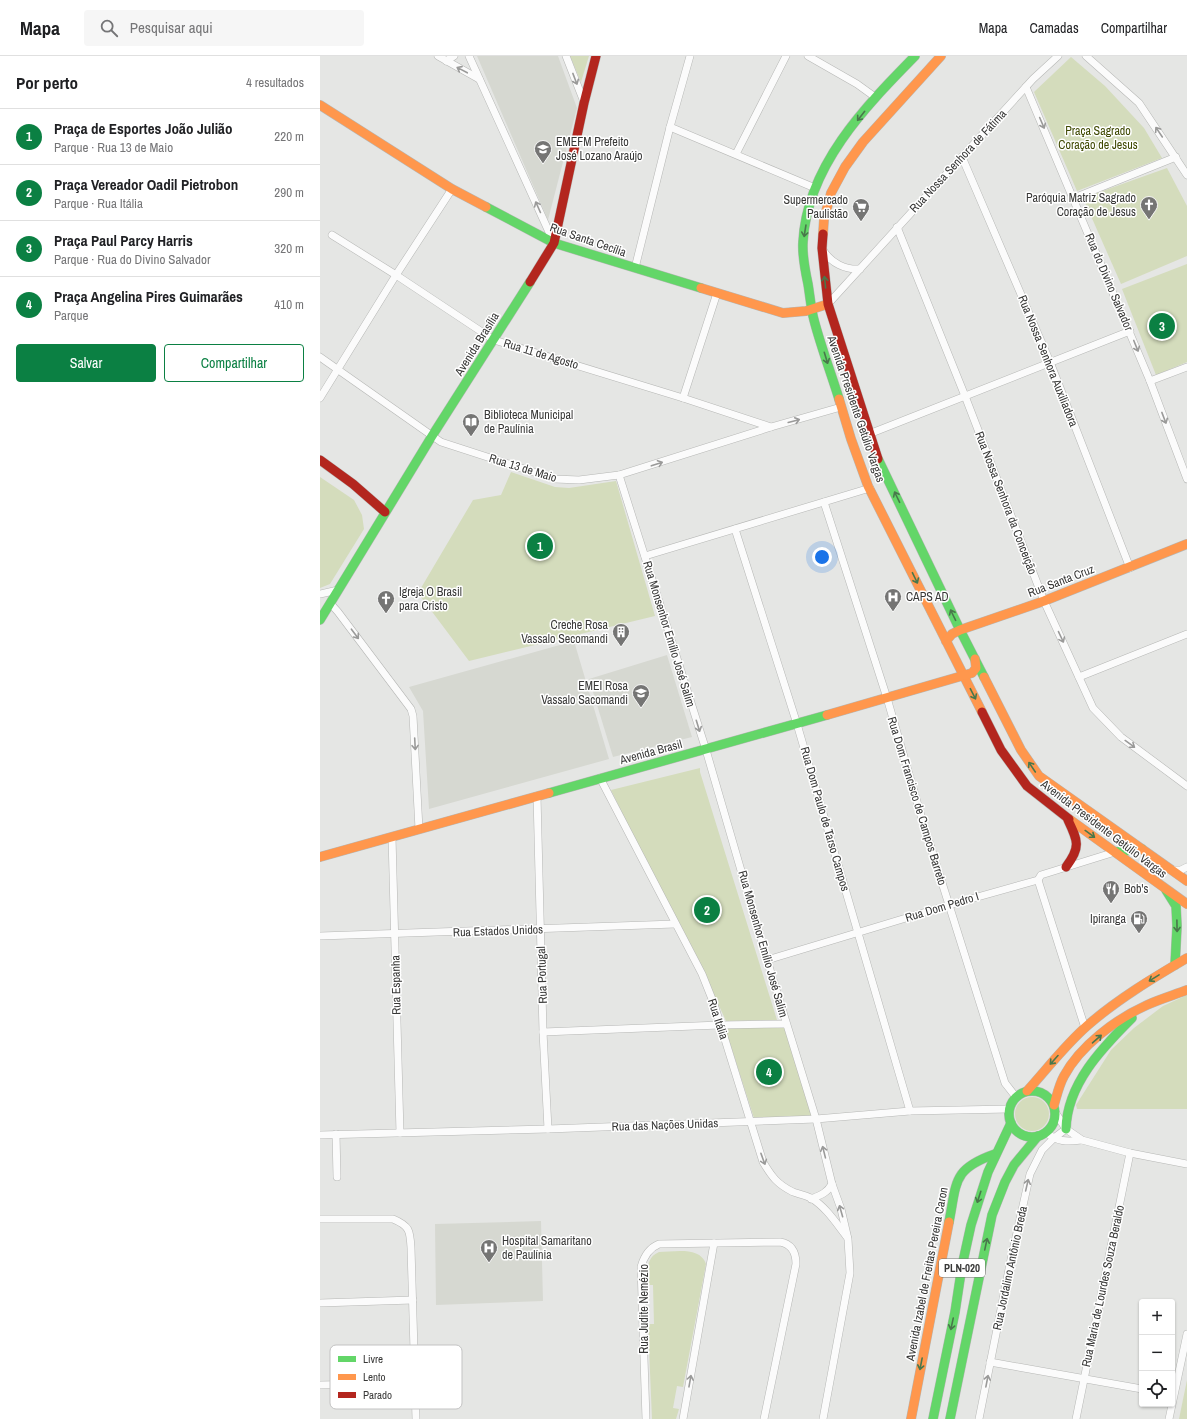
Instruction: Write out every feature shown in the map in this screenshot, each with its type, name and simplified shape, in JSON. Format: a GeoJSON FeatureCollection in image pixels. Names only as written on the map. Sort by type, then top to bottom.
{"type":"FeatureCollection","features":[{"type":"Feature","properties":{"kind":"main road","name":"Avenida Brasília"},"geometry":{"type":"LineString","coordinates":[[320,620],[432,436],[554,243],[584,103],[596,56]]}},
{"type":"Feature","properties":{"kind":"main road","name":"Avenida Presidente Getúlio Vargas"},"geometry":{"type":"LineString","coordinates":[[915,56],[875,97],[840,142],[820,175],[807,217],[803,242],[804,262],[812,310],[851,439],[870,488],[913,553],[960,630],[1017,743],[1039,776],[1187,881]]}},
{"type":"Feature","properties":{"kind":"main road"},"geometry":{"type":"LineString","coordinates":[[915,56],[914,63],[916,68],[923,71],[928,70]]}},
{"type":"Feature","properties":{"kind":"main road","name":"Avenida Presidente Getúlio Vargas"},"geometry":{"type":"LineString","coordinates":[[941,56],[928,70],[909,82],[854,152],[831,192],[824,219],[822,248],[828,304],[869,435],[946,641],[1001,750],[1027,786],[1132,865],[1187,904]]}},
{"type":"Feature","properties":{"kind":"main road"},"geometry":{"type":"LineString","coordinates":[[895,77],[909,82]]}},
{"type":"Feature","properties":{"kind":"main road","name":"Rua Santa Cecília"},"geometry":{"type":"LineString","coordinates":[[320,105],[452,189],[554,243],[783,313],[796,314],[828,304]]}},
{"type":"Feature","properties":{"kind":"main road"},"geometry":{"type":"LineString","coordinates":[[840,142],[854,152]]}},
{"type":"Feature","properties":{"kind":"main road"},"geometry":{"type":"LineString","coordinates":[[851,439],[860,440],[869,435]]}},
{"type":"Feature","properties":{"kind":"main road"},"geometry":{"type":"LineString","coordinates":[[858,459],[862,454],[874,448]]}},
{"type":"Feature","properties":{"kind":"main road"},"geometry":{"type":"LineString","coordinates":[[320,460],[353,484],[385,512]]}},
{"type":"Feature","properties":{"kind":"main road","name":"Rua Santa Cruz"},"geometry":{"type":"LineString","coordinates":[[946,641],[952,634],[960,630],[1044,601],[1187,545]]}},
{"type":"Feature","properties":{"kind":"main road"},"geometry":{"type":"LineString","coordinates":[[964,676],[972,674],[976,668],[975,658]]}},
{"type":"Feature","properties":{"kind":"main road","name":"Avenida Brasil"},"geometry":{"type":"LineString","coordinates":[[320,856],[706,750],[964,676]]}},
{"type":"Feature","properties":{"kind":"main road"},"geometry":{"type":"LineString","coordinates":[[1001,750],[1017,743]]}},
{"type":"Feature","properties":{"kind":"main road"},"geometry":{"type":"LineString","coordinates":[[1066,867],[1077,852],[1078,842],[1067,817]]}},
{"type":"Feature","properties":{"kind":"main road"},"geometry":{"type":"LineString","coordinates":[[1115,852],[1145,851]]}},
{"type":"Feature","properties":{"kind":"main road"},"geometry":{"type":"LineString","coordinates":[[1132,865],[1145,851]]}},
{"type":"Feature","properties":{"kind":"main road"},"geometry":{"type":"LineString","coordinates":[[1166,890],[1176,906],[1177,926],[1175,965]]}},
{"type":"Feature","properties":{"kind":"main road"},"geometry":{"type":"LineString","coordinates":[[1042,1134],[1025,1136],[1014,1128],[1011,1123],[1010,1109],[1016,1097],[1027,1091],[1060,1053],[1085,1028],[1124,998],[1187,958]]}},
{"type":"Feature","properties":{"kind":"main road","name":"PLN-020"},"geometry":{"type":"LineString","coordinates":[[950,1419],[992,1215],[1005,1182],[1014,1165],[1042,1134],[1052,1126],[1055,1120],[1058,1090],[1065,1074],[1073,1062],[1085,1049],[1127,1015],[1146,1005],[1187,990]]}},
{"type":"Feature","properties":{"kind":"main road"},"geometry":{"type":"LineString","coordinates":[[1066,1129],[1070,1099],[1078,1084],[1104,1048],[1146,1005]]}},
{"type":"Feature","properties":{"kind":"main road"},"geometry":{"type":"LineString","coordinates":[[1027,1091],[1043,1093],[1050,1098],[1055,1109]]}},
{"type":"Feature","properties":{"kind":"main road","name":"PLN-020"},"geometry":{"type":"LineString","coordinates":[[933,1419],[955,1312],[963,1261],[977,1204],[995,1154],[1011,1123]]}},
{"type":"Feature","properties":{"kind":"main road","name":"Avenida Izabel de Freitas Pereira Caron"},"geometry":{"type":"LineString","coordinates":[[911,1419],[958,1178],[965,1168],[971,1163],[995,1154]]}},
{"type":"Feature","properties":{"kind":"street"},"geometry":{"type":"LineString","coordinates":[[438,56],[479,79]]}},
{"type":"Feature","properties":{"kind":"street"},"geometry":{"type":"LineString","coordinates":[[446,61],[454,56]]}},
{"type":"Feature","properties":{"kind":"street"},"geometry":{"type":"LineString","coordinates":[[469,56],[554,243]]}},
{"type":"Feature","properties":{"kind":"street"},"geometry":{"type":"LineString","coordinates":[[566,56],[584,103]]}},
{"type":"Feature","properties":{"kind":"street"},"geometry":{"type":"LineString","coordinates":[[635,268],[670,127],[690,56]]}},
{"type":"Feature","properties":{"kind":"street"},"geometry":{"type":"LineString","coordinates":[[736,154],[786,56]]}},
{"type":"Feature","properties":{"kind":"street"},"geometry":{"type":"LineString","coordinates":[[808,56],[857,84],[875,97]]}},
{"type":"Feature","properties":{"kind":"street","name":"Rua Nossa Senhora de Fátima"},"geometry":{"type":"LineString","coordinates":[[828,304],[1033,78],[1058,56]]}},
{"type":"Feature","properties":{"kind":"street"},"geometry":{"type":"LineString","coordinates":[[1086,56],[1139,103],[1187,175]]}},
{"type":"Feature","properties":{"kind":"street","name":"Rua do Divino Salvador"},"geometry":{"type":"LineString","coordinates":[[1026,87],[1130,331],[1187,479]]}},
{"type":"Feature","properties":{"kind":"street"},"geometry":{"type":"LineString","coordinates":[[670,127],[815,188]]}},
{"type":"Feature","properties":{"kind":"street","name":"Rua Nossa Senhora Auxiliadora"},"geometry":{"type":"LineString","coordinates":[[962,156],[1050,362],[1130,568]]}},
{"type":"Feature","properties":{"kind":"street"},"geometry":{"type":"LineString","coordinates":[[1074,198],[1176,157]]}},
{"type":"Feature","properties":{"kind":"street"},"geometry":{"type":"LineString","coordinates":[[320,398],[396,275],[452,189]]}},
{"type":"Feature","properties":{"kind":"street","name":"Rua Nossa Senhora da Conceição"},"geometry":{"type":"LineString","coordinates":[[897,228],[965,396],[1044,601],[1093,708],[1121,737],[1187,786]]}},
{"type":"Feature","properties":{"kind":"street","name":"Rua 11 de Agosto"},"geometry":{"type":"LineString","coordinates":[[332,235],[396,275],[494,340],[772,427]]}},
{"type":"Feature","properties":{"kind":"street"},"geometry":{"type":"LineString","coordinates":[[822,248],[826,256],[846,269],[860,269]]}},
{"type":"Feature","properties":{"kind":"street"},"geometry":{"type":"LineString","coordinates":[[683,398],[717,293]]}},
{"type":"Feature","properties":{"kind":"street"},"geometry":{"type":"LineString","coordinates":[[869,435],[1130,331]]}},
{"type":"Feature","properties":{"kind":"street","name":"Rua 13 de Maio"},"geometry":{"type":"LineString","coordinates":[[320,357],[441,442],[555,479],[580,480],[620,476],[772,427],[841,407]]}},
{"type":"Feature","properties":{"kind":"street"},"geometry":{"type":"LineString","coordinates":[[1150,381],[1187,367]]}},
{"type":"Feature","properties":{"kind":"street","name":"Rua Monsenhor Emílio José Salim"},"geometry":{"type":"LineString","coordinates":[[620,476],[706,750],[786,1024],[816,1119],[832,1184],[841,1209],[848,1239],[850,1273],[823,1419]]}},
{"type":"Feature","properties":{"kind":"street"},"geometry":{"type":"LineString","coordinates":[[644,556],[870,488]]}},
{"type":"Feature","properties":{"kind":"street","name":"Rua Dom Francisco de Campos Barreto"},"geometry":{"type":"LineString","coordinates":[[824,502],[887,698],[948,905],[1005,1083],[1016,1097]]}},
{"type":"Feature","properties":{"kind":"street","name":"Rua Dom Paulo de Tarso Campos"},"geometry":{"type":"LineString","coordinates":[[735,529],[797,724],[910,1111]]}},
{"type":"Feature","properties":{"kind":"street"},"geometry":{"type":"LineString","coordinates":[[320,594],[338,590]]}},
{"type":"Feature","properties":{"kind":"street"},"geometry":{"type":"LineString","coordinates":[[330,603],[411,709],[414,716],[419,829]]}},
{"type":"Feature","properties":{"kind":"street"},"geometry":{"type":"LineString","coordinates":[[1079,677],[1187,634]]}},
{"type":"Feature","properties":{"kind":"street","name":"Rua Itália"},"geometry":{"type":"LineString","coordinates":[[600,778],[702,974],[714,1004],[763,1162],[779,1184],[811,1199],[828,1212],[848,1239]]}},
{"type":"Feature","properties":{"kind":"street","name":"Rua Portugal"},"geometry":{"type":"LineString","coordinates":[[537,796],[543,1032],[548,1129]]}},
{"type":"Feature","properties":{"kind":"street","name":"Rua Espanha"},"geometry":{"type":"LineString","coordinates":[[392,836],[400,1133]]}},
{"type":"Feature","properties":{"kind":"street","name":"Rua Dom Pedro I"},"geometry":{"type":"LineString","coordinates":[[767,960],[948,905],[1038,880],[1041,875],[1115,852]]}},
{"type":"Feature","properties":{"kind":"street"},"geometry":{"type":"LineString","coordinates":[[1171,870],[1181,870],[1187,867]]}},
{"type":"Feature","properties":{"kind":"street"},"geometry":{"type":"LineString","coordinates":[[1038,880],[1085,1028]]}},
{"type":"Feature","properties":{"kind":"street","name":"Rua Estados Unidos"},"geometry":{"type":"LineString","coordinates":[[320,936],[675,924]]}},
{"type":"Feature","properties":{"kind":"street"},"geometry":{"type":"LineString","coordinates":[[543,1032],[786,1024]]}},
{"type":"Feature","properties":{"kind":"street","name":"Rua das Nações Unidas"},"geometry":{"type":"LineString","coordinates":[[320,1135],[751,1122],[816,1119],[910,1111],[1010,1109]]}},
{"type":"Feature","properties":{"kind":"street"},"geometry":{"type":"LineString","coordinates":[[1055,1109],[1066,1129],[1082,1140],[1130,1153],[1187,1164]]}},
{"type":"Feature","properties":{"kind":"street","name":"Rua Jordalino Antônio Breda"},"geometry":{"type":"LineString","coordinates":[[979,1419],[1019,1220],[1030,1174],[1042,1150],[1066,1129]]}},
{"type":"Feature","properties":{"kind":"street"},"geometry":{"type":"LineString","coordinates":[[336,1134],[337,1177]]}},
{"type":"Feature","properties":{"kind":"street"},"geometry":{"type":"LineString","coordinates":[[1042,1134],[1069,1142],[1082,1140]]}},
{"type":"Feature","properties":{"kind":"street","name":"Rua Maria de Lourdes Souza Beraldo"},"geometry":{"type":"LineString","coordinates":[[1076,1419],[1130,1153]]}},
{"type":"Feature","properties":{"kind":"street"},"geometry":{"type":"LineString","coordinates":[[811,1199],[823,1195],[828,1191],[832,1184]]}},
{"type":"Feature","properties":{"kind":"street"},"geometry":{"type":"LineString","coordinates":[[320,1219],[393,1219],[403,1223],[409,1229],[411,1240],[414,1345]]}},
{"type":"Feature","properties":{"kind":"street","name":"Rua Judite Nemézio"},"geometry":{"type":"LineString","coordinates":[[646,1419],[642,1267],[644,1258],[653,1246],[659,1244],[783,1242],[795,1253],[796,1264],[764,1419]]}},
{"type":"Feature","properties":{"kind":"street"},"geometry":{"type":"LineString","coordinates":[[683,1419],[714,1243]]}},
{"type":"Feature","properties":{"kind":"street"},"geometry":{"type":"LineString","coordinates":[[320,1303],[413,1300]]}},
{"type":"Feature","properties":{"kind":"street"},"geometry":{"type":"LineString","coordinates":[[1175,1386],[1187,1334]]}},
{"type":"Feature","properties":{"kind":"street"},"geometry":{"type":"LineString","coordinates":[[990,1362],[1139,1389]]}},
{"type":"Feature","properties":{"kind":"street"},"geometry":{"type":"LineString","coordinates":[[320,1385],[330,1385]]}},
{"type":"Feature","properties":{"kind":"street"},"geometry":{"type":"LineString","coordinates":[[1169,1419],[1171,1407]]}},
{"type":"Feature","properties":{"kind":"street"},"geometry":{"type":"LineString","coordinates":[[416,1409],[416,1419]]}},
{"type":"Feature","properties":{"kind":"shaded area","name":"EMEFM Prefeito José Lozano Araújo"},"geometry":{"type":"Polygon","coordinates":[[[477,56],[558,56],[577,108],[548,220],[477,56]]]}},
{"type":"Feature","properties":{"kind":"shaded area"},"geometry":{"type":"Polygon","coordinates":[[[574,641],[609,759],[429,809],[423,711],[409,687],[574,641]]]}},
{"type":"Feature","properties":{"kind":"shaded area","name":"EMEI Rosa Vassalo Sacomandi"},"geometry":{"type":"Polygon","coordinates":[[[667,655],[692,737],[613,757],[589,679],[667,655]]]}},
{"type":"Feature","properties":{"kind":"shaded area","name":"Hospital Samaritano de Paulínia"},"geometry":{"type":"Polygon","coordinates":[[[541,1221],[543,1301],[436,1305],[435,1224],[541,1221]]]}},
{"type":"Feature","properties":{"kind":"green space"},"geometry":{"type":"Polygon","coordinates":[[[570,56],[589,56],[581,82],[570,56]]]}},
{"type":"Feature","properties":{"kind":"green space","name":"Praça Sagrado Coração de Jesus"},"geometry":{"type":"Polygon","coordinates":[[[1071,57],[1105,86],[1144,128],[1162,158],[1077,191],[1034,92],[1071,57]]]}},
{"type":"Feature","properties":{"kind":"green space"},"geometry":{"type":"Polygon","coordinates":[[[1167,168],[1187,206],[1187,256],[1121,284],[1083,198],[1167,168]]]}},
{"type":"Feature","properties":{"kind":"green space"},"geometry":{"type":"Polygon","coordinates":[[[1187,264],[1187,362],[1156,375],[1122,289],[1187,264]]]}},
{"type":"Feature","properties":{"kind":"green space"},"geometry":{"type":"Polygon","coordinates":[[[511,472],[555,487],[569,488],[616,481],[655,616],[469,661],[418,593],[473,500],[501,495],[511,472]]]}},
{"type":"Feature","properties":{"kind":"green space"},"geometry":{"type":"Polygon","coordinates":[[[320,477],[354,500],[362,515],[364,529],[330,584],[320,588],[320,477]]]}},
{"type":"Feature","properties":{"kind":"green space"},"geometry":{"type":"Polygon","coordinates":[[[700,768],[777,1020],[726,1021],[693,949],[650,870],[611,790],[700,768]]]}},
{"type":"Feature","properties":{"kind":"green space"},"geometry":{"type":"Polygon","coordinates":[[[1187,995],[1187,1109],[1077,1109],[1076,1105],[1111,1050],[1134,1028],[1163,1006],[1187,995]]]}},
{"type":"Feature","properties":{"kind":"green space"},"geometry":{"type":"Polygon","coordinates":[[[784,1027],[812,1116],[754,1118],[725,1028],[784,1027]]]}},
{"type":"Feature","properties":{"kind":"green space"},"geometry":{"type":"Polygon","coordinates":[[[1029,1097],[1035,1097],[1039,1098],[1046,1104],[1049,1114],[1048,1121],[1042,1128],[1035,1131],[1029,1131],[1025,1130],[1018,1124],[1015,1117],[1015,1111],[1016,1107],[1022,1100],[1029,1097]]]}},
{"type":"Feature","properties":{"kind":"green space"},"geometry":{"type":"Polygon","coordinates":[[[659,1252],[692,1252],[703,1258],[706,1264],[683,1387],[677,1386],[673,1408],[679,1409],[676,1419],[652,1419],[648,1324],[654,1324],[653,1285],[648,1285],[648,1266],[651,1258],[659,1252]]]}},
{"type":"Feature","properties":{"kind":"green space"},"geometry":{"type":"Polygon","coordinates":[[[1187,1380],[1187,1419],[1179,1419],[1187,1380]]]}},
{"type":"Feature","properties":{"kind":"traffic: fast"},"geometry":{"type":"LineString","coordinates":[[839,399],[812,311],[803,252],[807,214],[815,188],[827,163],[842,140],[877,96],[915,56]]}},
{"type":"Feature","properties":{"kind":"traffic: fast"},"geometry":{"type":"LineString","coordinates":[[486,207],[554,243],[701,288]]}},
{"type":"Feature","properties":{"kind":"traffic: fast"},"geometry":{"type":"LineString","coordinates":[[320,620],[432,436],[530,282]]}},
{"type":"Feature","properties":{"kind":"traffic: fast"},"geometry":{"type":"LineString","coordinates":[[878,459],[984,677]]}},
{"type":"Feature","properties":{"kind":"traffic: fast"},"geometry":{"type":"LineString","coordinates":[[549,793],[827,715]]}},
{"type":"Feature","properties":{"kind":"traffic: fast"},"geometry":{"type":"LineString","coordinates":[[1115,852],[1142,849]]}},
{"type":"Feature","properties":{"kind":"traffic: fast"},"geometry":{"type":"LineString","coordinates":[[1166,890],[1176,906],[1177,926],[1175,965]]}},
{"type":"Feature","properties":{"kind":"traffic: fast"},"geometry":{"type":"LineString","coordinates":[[1066,1129],[1068,1113],[1079,1082],[1098,1054],[1132,1018]]}},
{"type":"Feature","properties":{"kind":"traffic: fast"},"geometry":{"type":"LineString","coordinates":[[1032,1091],[1045,1095],[1051,1101],[1055,1114],[1051,1127],[1045,1133],[1032,1137],[1019,1133],[1013,1127],[1009,1114],[1013,1101],[1019,1095],[1032,1091]]}},
{"type":"Feature","properties":{"kind":"traffic: fast"},"geometry":{"type":"LineString","coordinates":[[933,1419],[971,1225],[988,1172],[1011,1123]]}},
{"type":"Feature","properties":{"kind":"traffic: fast"},"geometry":{"type":"LineString","coordinates":[[950,1419],[992,1215],[1005,1182],[1014,1165],[1038,1136]]}},
{"type":"Feature","properties":{"kind":"traffic: fast"},"geometry":{"type":"LineString","coordinates":[[949,1222],[959,1179],[971,1165],[995,1154]]}},
{"type":"Feature","properties":{"kind":"traffic: slow"},"geometry":{"type":"LineString","coordinates":[[823,234],[824,219],[831,193],[845,167],[863,142],[941,56]]}},
{"type":"Feature","properties":{"kind":"traffic: slow"},"geometry":{"type":"LineString","coordinates":[[320,105],[452,189],[486,207]]}},
{"type":"Feature","properties":{"kind":"traffic: slow"},"geometry":{"type":"LineString","coordinates":[[701,288],[783,313],[806,311],[828,304]]}},
{"type":"Feature","properties":{"kind":"traffic: slow"},"geometry":{"type":"LineString","coordinates":[[839,399],[851,439],[868,486],[982,712]]}},
{"type":"Feature","properties":{"kind":"traffic: slow"},"geometry":{"type":"LineString","coordinates":[[946,641],[952,634],[960,630],[1044,601],[1187,544]]}},
{"type":"Feature","properties":{"kind":"traffic: slow"},"geometry":{"type":"LineString","coordinates":[[827,715],[972,673],[976,668],[975,659]]}},
{"type":"Feature","properties":{"kind":"traffic: slow"},"geometry":{"type":"LineString","coordinates":[[984,677],[1021,750],[1039,776],[1187,881]]}},
{"type":"Feature","properties":{"kind":"traffic: slow"},"geometry":{"type":"LineString","coordinates":[[320,857],[549,793]]}},
{"type":"Feature","properties":{"kind":"traffic: slow"},"geometry":{"type":"LineString","coordinates":[[1069,819],[1187,904]]}},
{"type":"Feature","properties":{"kind":"traffic: slow"},"geometry":{"type":"LineString","coordinates":[[1027,1091],[1064,1049],[1099,1015],[1149,981],[1187,958]]}},
{"type":"Feature","properties":{"kind":"traffic: slow"},"geometry":{"type":"LineString","coordinates":[[1054,1105],[1061,1083],[1071,1065],[1079,1054],[1100,1034],[1135,1011],[1187,990]]}},
{"type":"Feature","properties":{"kind":"traffic: slow"},"geometry":{"type":"LineString","coordinates":[[911,1419],[949,1222]]}},
{"type":"Feature","properties":{"kind":"traffic: jam"},"geometry":{"type":"LineString","coordinates":[[530,282],[554,243],[584,103],[596,56]]}},
{"type":"Feature","properties":{"kind":"traffic: jam"},"geometry":{"type":"LineString","coordinates":[[823,234],[822,248],[828,304],[878,459]]}},
{"type":"Feature","properties":{"kind":"traffic: jam"},"geometry":{"type":"LineString","coordinates":[[320,460],[353,484],[385,512]]}},
{"type":"Feature","properties":{"kind":"traffic: jam"},"geometry":{"type":"LineString","coordinates":[[982,712],[1001,750],[1027,786],[1069,819]]}},
{"type":"Feature","properties":{"kind":"traffic: jam"},"geometry":{"type":"LineString","coordinates":[[1066,867],[1076,849],[1076,839],[1068,820]]}},
{"type":"Feature","properties":{"kind":"place","name":"EMEFM Prefeito José Lozano Araújo"},"geometry":{"type":"Point","coordinates":[543,164]}},
{"type":"Feature","properties":{"kind":"place","name":"Paróquia Matriz Sagrado Coração de Jesus"},"geometry":{"type":"Point","coordinates":[1149,220]}},
{"type":"Feature","properties":{"kind":"place","name":"Supermercado Paulistão"},"geometry":{"type":"Point","coordinates":[861,222]}},
{"type":"Feature","properties":{"kind":"place","name":"Praça Paul Parcy Harris"},"geometry":{"type":"Point","coordinates":[1162,326]}},
{"type":"Feature","properties":{"kind":"place","name":"Biblioteca Municipal de Paulínia"},"geometry":{"type":"Point","coordinates":[471,437]}},
{"type":"Feature","properties":{"kind":"place","name":"Praça de Esportes João Julião"},"geometry":{"type":"Point","coordinates":[540,546]}},
{"type":"Feature","properties":{"kind":"place","name":"CAPS AD"},"geometry":{"type":"Point","coordinates":[893,612]}},
{"type":"Feature","properties":{"kind":"place","name":"Igreja O Brasil para Cristo"},"geometry":{"type":"Point","coordinates":[386,614]}},
{"type":"Feature","properties":{"kind":"place","name":"Creche Rosa Vassalo Secomandi"},"geometry":{"type":"Point","coordinates":[621,647]}},
{"type":"Feature","properties":{"kind":"place","name":"EMEI Rosa Vassalo Sacomandi"},"geometry":{"type":"Point","coordinates":[641,708]}},
{"type":"Feature","properties":{"kind":"place","name":"Bob's"},"geometry":{"type":"Point","coordinates":[1111,904]}},
{"type":"Feature","properties":{"kind":"place","name":"Praça Vereador Oadil Pietrobon"},"geometry":{"type":"Point","coordinates":[707,910]}},
{"type":"Feature","properties":{"kind":"place","name":"Ipiranga"},"geometry":{"type":"Point","coordinates":[1139,934]}},
{"type":"Feature","properties":{"kind":"place","name":"Praça Angelina Pires Guimarães"},"geometry":{"type":"Point","coordinates":[769,1072]}},
{"type":"Feature","properties":{"kind":"place","name":"Hospital Samaritano de Paulínia"},"geometry":{"type":"Point","coordinates":[489,1263]}}]}
